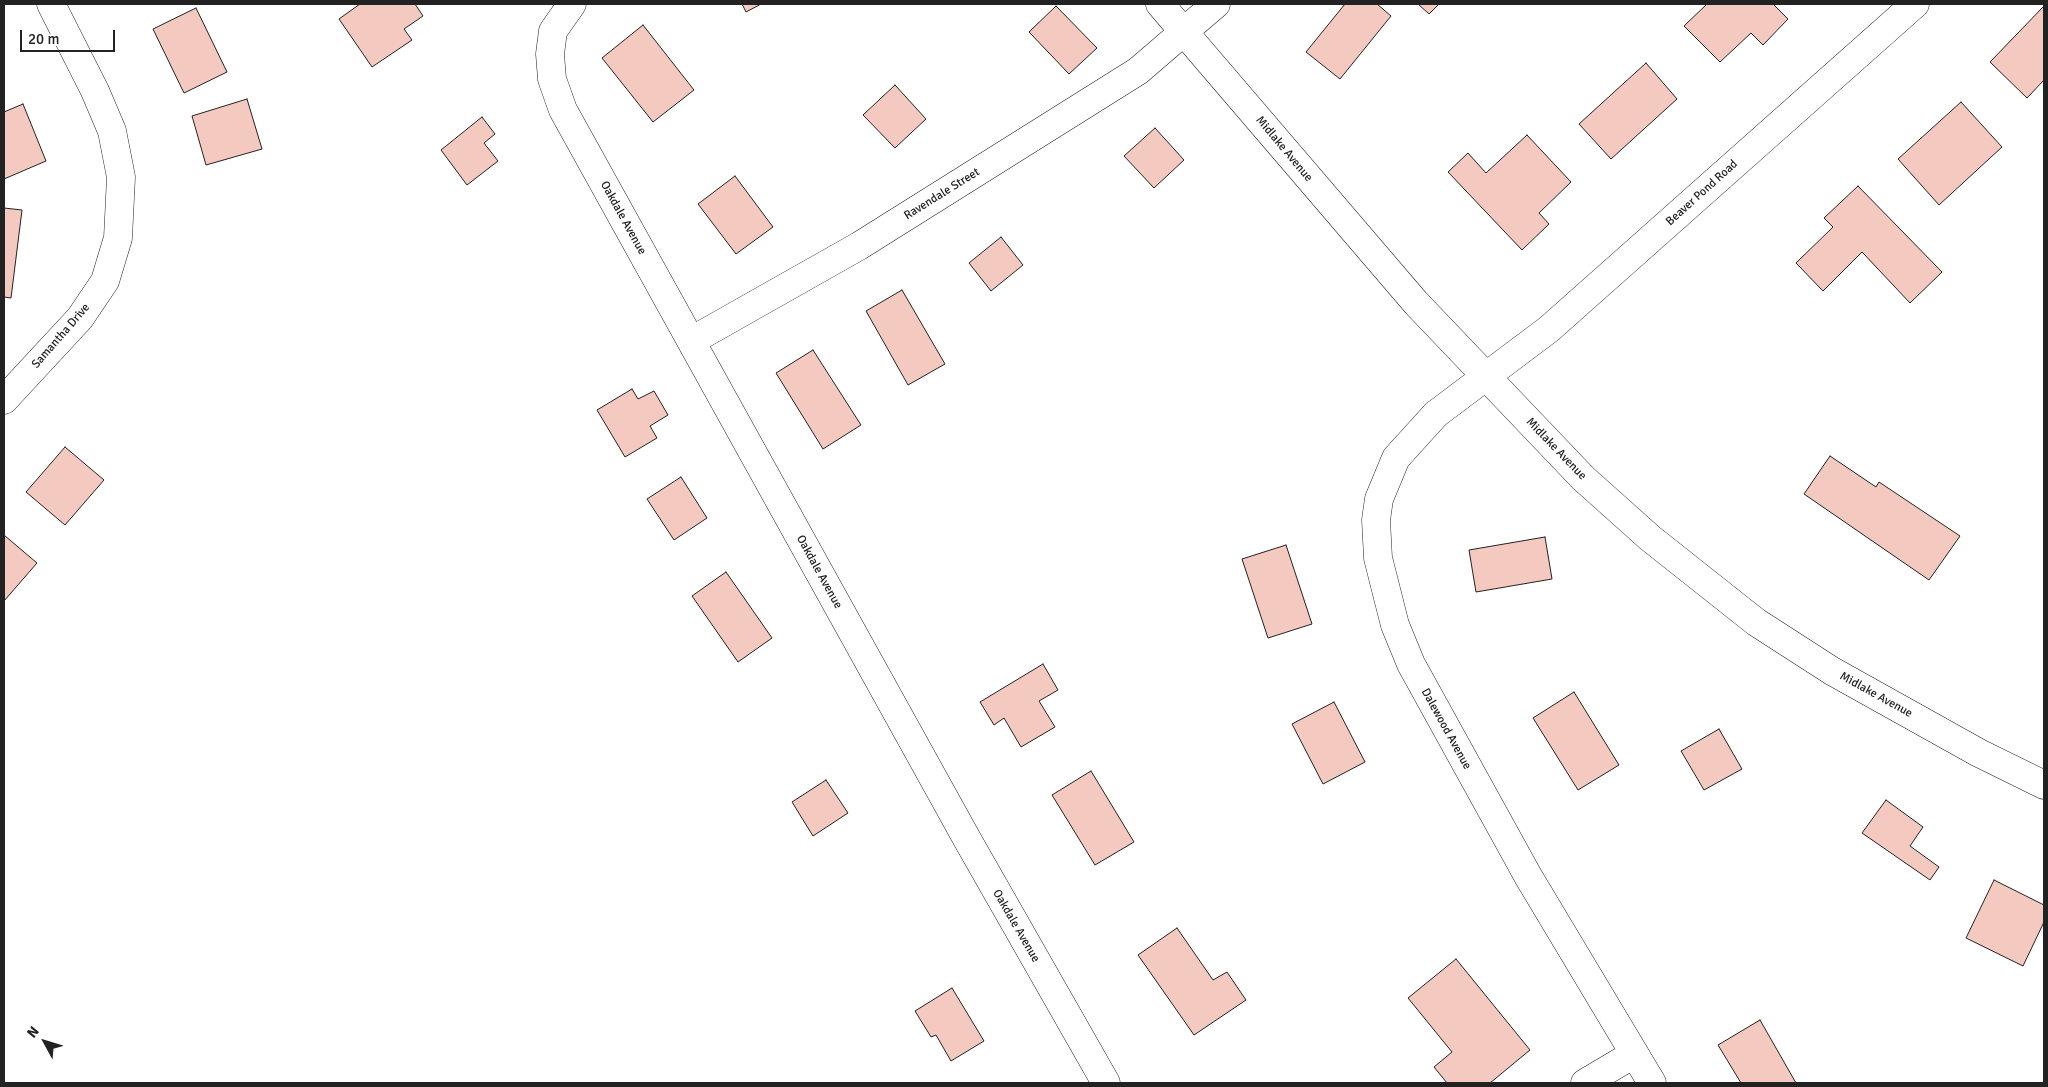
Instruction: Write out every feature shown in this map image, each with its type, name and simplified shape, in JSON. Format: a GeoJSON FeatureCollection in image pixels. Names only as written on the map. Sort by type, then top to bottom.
{"type":"FeatureCollection","features":[{"type":"Feature","properties":{"kind":"street","name":"Samantha Drive"},"geometry":{"type":"LineString","coordinates":[[4,400],[80,318],[105,281],[118,238],[121,177],[112,131],[96,91],[50,4]]}},
{"type":"Feature","properties":{"kind":"street","name":"Oakdale Avenue"},"geometry":{"type":"LineString","coordinates":[[572,4],[553,31],[550,54],[552,79],[563,110],[1106,1083]]}},
{"type":"Feature","properties":{"kind":"street","name":"Midlake Avenue"},"geometry":{"type":"LineString","coordinates":[[1160,4],[1416,303],[1583,478],[1650,538],[1756,622],[1832,671],[1978,753],[2044,785]]}},
{"type":"Feature","properties":{"kind":"street","name":"Ravendale Street"},"geometry":{"type":"LineString","coordinates":[[691,341],[859,246],[1138,71],[1216,4]]}},
{"type":"Feature","properties":{"kind":"street","name":"Beaver Pond Road"},"geometry":{"type":"LineString","coordinates":[[1486,378],[1549,329],[1915,4]]}},
{"type":"Feature","properties":{"kind":"street","name":"Dalewood Avenue"},"geometry":{"type":"LineString","coordinates":[[1486,378],[1436,414],[1396,458],[1379,500],[1376,520],[1378,558],[1395,625],[1411,664],[1528,876],[1652,1083]]}},
{"type":"Feature","properties":{"kind":"street"},"geometry":{"type":"LineString","coordinates":[[1585,1083],[1634,1054]]}},
{"type":"Feature","properties":{"kind":"building"},"geometry":{"type":"Polygon","coordinates":[[[360,4],[415,4],[423,16],[404,29],[412,40],[372,67],[339,19],[360,4]]]}},
{"type":"Feature","properties":{"kind":"building"},"geometry":{"type":"Polygon","coordinates":[[[742,4],[761,4],[746,12],[742,4]]]}},
{"type":"Feature","properties":{"kind":"building"},"geometry":{"type":"Polygon","coordinates":[[[1345,4],[1377,4],[1391,16],[1340,79],[1306,52],[1345,4]]]}},
{"type":"Feature","properties":{"kind":"building"},"geometry":{"type":"Polygon","coordinates":[[[1418,4],[1439,4],[1429,14],[1418,4]]]}},
{"type":"Feature","properties":{"kind":"building"},"geometry":{"type":"Polygon","coordinates":[[[1707,4],[1773,4],[1788,19],[1763,45],[1751,33],[1720,62],[1684,26],[1707,4]]]}},
{"type":"Feature","properties":{"kind":"building"},"geometry":{"type":"Polygon","coordinates":[[[1056,6],[1097,48],[1069,74],[1029,32],[1056,6]]]}},
{"type":"Feature","properties":{"kind":"building"},"geometry":{"type":"Polygon","coordinates":[[[2044,6],[2044,80],[2027,98],[1990,62],[2044,6]]]}},
{"type":"Feature","properties":{"kind":"building"},"geometry":{"type":"Polygon","coordinates":[[[196,8],[227,72],[184,93],[153,29],[196,8]]]}},
{"type":"Feature","properties":{"kind":"building"},"geometry":{"type":"Polygon","coordinates":[[[643,25],[694,90],[653,122],[602,58],[643,25]]]}},
{"type":"Feature","properties":{"kind":"building"},"geometry":{"type":"Polygon","coordinates":[[[1646,63],[1677,99],[1611,159],[1579,124],[1646,63]]]}},
{"type":"Feature","properties":{"kind":"building"},"geometry":{"type":"Polygon","coordinates":[[[895,85],[926,119],[895,148],[863,115],[895,85]]]}},
{"type":"Feature","properties":{"kind":"building"},"geometry":{"type":"Polygon","coordinates":[[[247,99],[262,149],[206,165],[192,116],[247,99]]]}},
{"type":"Feature","properties":{"kind":"building"},"geometry":{"type":"Polygon","coordinates":[[[1961,102],[2002,147],[1939,205],[1898,159],[1961,102]]]}},
{"type":"Feature","properties":{"kind":"building"},"geometry":{"type":"Polygon","coordinates":[[[23,104],[46,161],[4,179],[4,112],[23,104]]]}},
{"type":"Feature","properties":{"kind":"building"},"geometry":{"type":"Polygon","coordinates":[[[482,117],[495,134],[484,143],[498,161],[467,185],[441,150],[482,117]]]}},
{"type":"Feature","properties":{"kind":"building"},"geometry":{"type":"Polygon","coordinates":[[[1155,128],[1184,160],[1154,188],[1124,156],[1155,128]]]}},
{"type":"Feature","properties":{"kind":"building"},"geometry":{"type":"Polygon","coordinates":[[[1527,135],[1571,182],[1539,213],[1549,224],[1522,250],[1448,172],[1468,153],[1486,173],[1527,135]]]}},
{"type":"Feature","properties":{"kind":"building"},"geometry":{"type":"Polygon","coordinates":[[[735,176],[773,227],[736,254],[698,204],[735,176]]]}},
{"type":"Feature","properties":{"kind":"building"},"geometry":{"type":"Polygon","coordinates":[[[1858,186],[1942,272],[1910,303],[1862,252],[1823,291],[1796,263],[1833,227],[1824,218],[1858,186]]]}},
{"type":"Feature","properties":{"kind":"building"},"geometry":{"type":"Polygon","coordinates":[[[4,208],[22,210],[11,298],[4,297],[4,208]]]}},
{"type":"Feature","properties":{"kind":"building"},"geometry":{"type":"Polygon","coordinates":[[[1001,237],[1023,265],[991,291],[969,263],[1001,237]]]}},
{"type":"Feature","properties":{"kind":"building"},"geometry":{"type":"Polygon","coordinates":[[[902,290],[945,364],[908,385],[866,311],[902,290]]]}},
{"type":"Feature","properties":{"kind":"building"},"geometry":{"type":"Polygon","coordinates":[[[813,350],[861,425],[823,449],[776,373],[813,350]]]}},
{"type":"Feature","properties":{"kind":"building"},"geometry":{"type":"Polygon","coordinates":[[[632,389],[638,399],[654,391],[668,415],[650,426],[657,438],[625,457],[597,410],[632,389]]]}},
{"type":"Feature","properties":{"kind":"building"},"geometry":{"type":"Polygon","coordinates":[[[65,447],[104,480],[65,525],[26,492],[65,447]]]}},
{"type":"Feature","properties":{"kind":"building"},"geometry":{"type":"Polygon","coordinates":[[[1830,456],[1876,487],[1879,482],[1960,536],[1929,580],[1804,494],[1830,456]]]}},
{"type":"Feature","properties":{"kind":"building"},"geometry":{"type":"Polygon","coordinates":[[[681,477],[707,518],[674,540],[647,499],[681,477]]]}},
{"type":"Feature","properties":{"kind":"building"},"geometry":{"type":"Polygon","coordinates":[[[4,535],[37,563],[4,601],[4,535]]]}},
{"type":"Feature","properties":{"kind":"building"},"geometry":{"type":"Polygon","coordinates":[[[1545,537],[1552,579],[1476,592],[1469,550],[1545,537]]]}},
{"type":"Feature","properties":{"kind":"building"},"geometry":{"type":"Polygon","coordinates":[[[1286,545],[1312,624],[1268,638],[1242,559],[1286,545]]]}},
{"type":"Feature","properties":{"kind":"building"},"geometry":{"type":"Polygon","coordinates":[[[726,572],[772,638],[738,662],[692,596],[726,572]]]}},
{"type":"Feature","properties":{"kind":"building"},"geometry":{"type":"Polygon","coordinates":[[[1043,664],[1058,690],[1039,701],[1055,727],[1021,747],[1004,718],[994,725],[980,702],[1043,664]]]}},
{"type":"Feature","properties":{"kind":"building"},"geometry":{"type":"Polygon","coordinates":[[[1574,692],[1619,765],[1578,790],[1533,718],[1574,692]]]}},
{"type":"Feature","properties":{"kind":"building"},"geometry":{"type":"Polygon","coordinates":[[[1334,702],[1365,762],[1323,784],[1292,724],[1334,702]]]}},
{"type":"Feature","properties":{"kind":"building"},"geometry":{"type":"Polygon","coordinates":[[[1719,729],[1742,769],[1704,790],[1681,751],[1719,729]]]}},
{"type":"Feature","properties":{"kind":"building"},"geometry":{"type":"Polygon","coordinates":[[[1091,771],[1134,842],[1095,865],[1052,795],[1091,771]]]}},
{"type":"Feature","properties":{"kind":"building"},"geometry":{"type":"Polygon","coordinates":[[[826,780],[848,813],[813,836],[792,802],[826,780]]]}},
{"type":"Feature","properties":{"kind":"building"},"geometry":{"type":"Polygon","coordinates":[[[1886,800],[1923,827],[1910,846],[1939,867],[1930,880],[1862,833],[1886,800]]]}},
{"type":"Feature","properties":{"kind":"building"},"geometry":{"type":"Polygon","coordinates":[[[1994,880],[2044,905],[2044,922],[2023,966],[1966,938],[1994,880]]]}},
{"type":"Feature","properties":{"kind":"building"},"geometry":{"type":"Polygon","coordinates":[[[1177,928],[1213,980],[1227,972],[1246,1000],[1194,1035],[1138,955],[1177,928]]]}},
{"type":"Feature","properties":{"kind":"building"},"geometry":{"type":"Polygon","coordinates":[[[1456,959],[1530,1050],[1490,1083],[1447,1083],[1434,1067],[1452,1052],[1408,998],[1456,959]]]}},
{"type":"Feature","properties":{"kind":"building"},"geometry":{"type":"Polygon","coordinates":[[[952,988],[984,1041],[951,1061],[936,1035],[931,1037],[915,1011],[952,988]]]}},
{"type":"Feature","properties":{"kind":"building"},"geometry":{"type":"Polygon","coordinates":[[[1760,1020],[1796,1083],[1741,1083],[1718,1045],[1760,1020]]]}}]}
